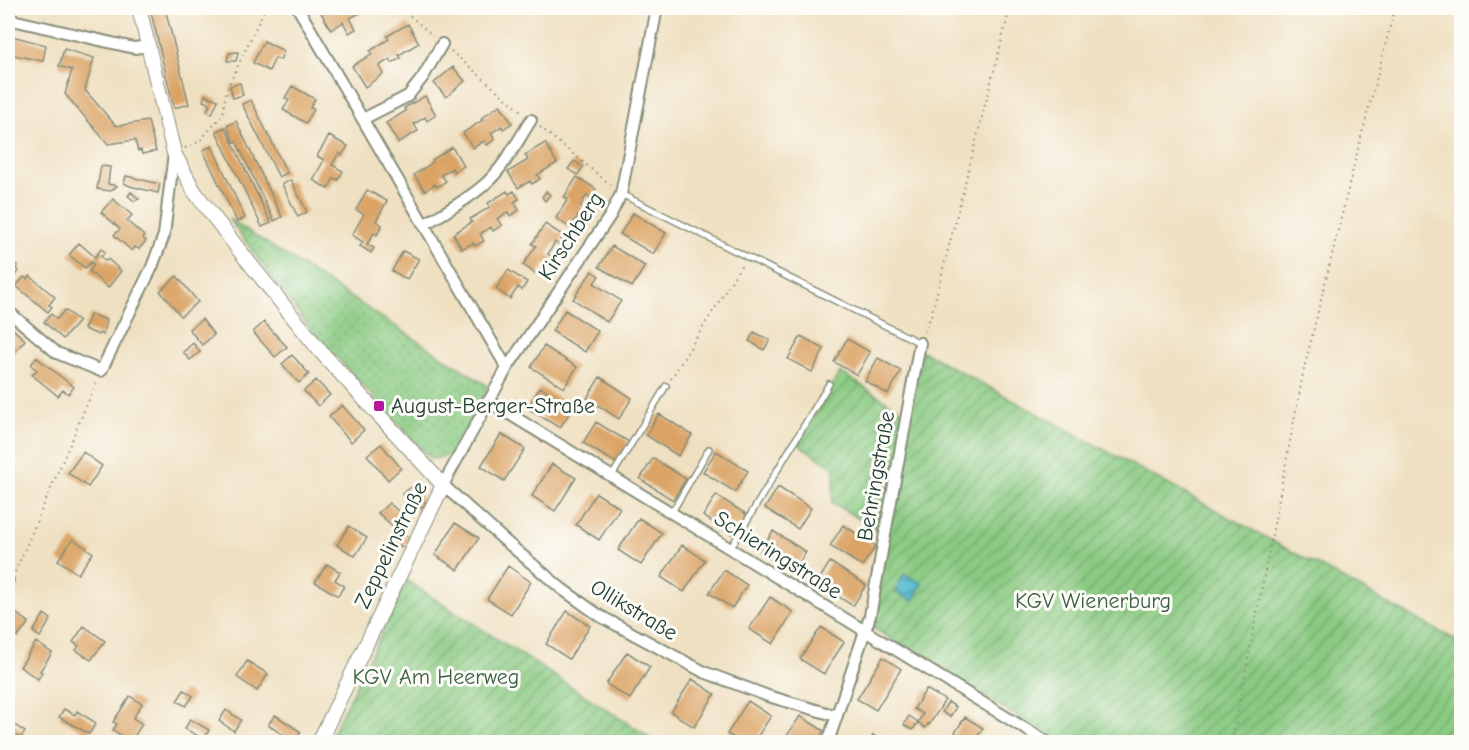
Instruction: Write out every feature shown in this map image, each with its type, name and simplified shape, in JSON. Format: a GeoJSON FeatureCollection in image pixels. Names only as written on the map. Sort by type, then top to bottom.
{"type":"FeatureCollection","features":[{"type":"Feature","properties":{"kind":"street"},"geometry":{"type":"LineString","coordinates":[[139,8],[174,153],[194,191],[321,352],[443,485]]}},
{"type":"Feature","properties":{"kind":"street"},"geometry":{"type":"LineString","coordinates":[[298,8],[507,368]]}},
{"type":"Feature","properties":{"kind":"street","name":"Kirschberg"},"geometry":{"type":"LineString","coordinates":[[507,368],[610,216],[621,194],[657,8]]}},
{"type":"Feature","properties":{"kind":"street"},"geometry":{"type":"LineString","coordinates":[[8,19],[134,48],[148,46]]}},
{"type":"Feature","properties":{"kind":"street"},"geometry":{"type":"LineString","coordinates":[[363,119],[408,96],[423,77],[442,44]]}},
{"type":"Feature","properties":{"kind":"street"},"geometry":{"type":"LineString","coordinates":[[425,224],[462,202],[486,184],[502,166],[531,120]]}},
{"type":"Feature","properties":{"kind":"street"},"geometry":{"type":"LineString","coordinates":[[8,311],[57,353],[101,371],[152,267],[164,236],[174,153]]}},
{"type":"Feature","properties":{"kind":"street","name":"Behringstraße"},"geometry":{"type":"LineString","coordinates":[[865,631],[870,616],[920,343]]}},
{"type":"Feature","properties":{"kind":"street","name":"Zeppelinstraße"},"geometry":{"type":"LineString","coordinates":[[319,742],[443,485],[507,368]]}},
{"type":"Feature","properties":{"kind":"street","name":"Schieringstraße"},"geometry":{"type":"LineString","coordinates":[[488,401],[1047,742]]}},
{"type":"Feature","properties":{"kind":"street","name":"Ollikstraße"},"geometry":{"type":"LineString","coordinates":[[443,485],[502,539],[562,589],[600,616],[704,672],[768,696],[837,716]]}},
{"type":"Feature","properties":{"kind":"street"},"geometry":{"type":"LineString","coordinates":[[828,742],[865,631]]}},
{"type":"Feature","properties":{"kind":"lane"},"geometry":{"type":"LineString","coordinates":[[621,194],[920,343]]}},
{"type":"Feature","properties":{"kind":"lane"},"geometry":{"type":"LineString","coordinates":[[730,549],[829,384]]}},
{"type":"Feature","properties":{"kind":"lane"},"geometry":{"type":"LineString","coordinates":[[612,476],[666,386]]}},
{"type":"Feature","properties":{"kind":"lane"},"geometry":{"type":"LineString","coordinates":[[672,512],[709,449]]}},
{"type":"Feature","properties":{"kind":"lane"},"geometry":{"type":"LineString","coordinates":[[8,589],[11,580]]}},
{"type":"Feature","properties":{"kind":"path"},"geometry":{"type":"LineString","coordinates":[[174,153],[200,141],[223,114],[226,91],[266,8]]}},
{"type":"Feature","properties":{"kind":"path"},"geometry":{"type":"LineString","coordinates":[[401,8],[621,194]]}},
{"type":"Feature","properties":{"kind":"path"},"geometry":{"type":"LineString","coordinates":[[920,343],[931,316],[1010,8]]}},
{"type":"Feature","properties":{"kind":"path"},"geometry":{"type":"LineString","coordinates":[[1232,742],[1304,369],[1395,8]]}},
{"type":"Feature","properties":{"kind":"path"},"geometry":{"type":"LineString","coordinates":[[666,386],[746,257]]}},
{"type":"Feature","properties":{"kind":"path"},"geometry":{"type":"LineString","coordinates":[[11,580],[101,371]]}},
{"type":"Feature","properties":{"kind":"green space"},"geometry":{"type":"Polygon","coordinates":[[[229,219],[488,386],[453,455],[431,459],[307,325],[229,219]]]}},
{"type":"Feature","properties":{"kind":"green space","name":"KGV Wienerburg"},"geometry":{"type":"Polygon","coordinates":[[[922,351],[1461,643],[1461,742],[1058,742],[873,628],[887,535],[832,503],[835,469],[798,444],[840,372],[910,416],[922,351]]]}},
{"type":"Feature","properties":{"kind":"green space","name":"KGV Am Heerweg"},"geometry":{"type":"Polygon","coordinates":[[[407,581],[657,742],[328,742],[407,581]]]}},
{"type":"Feature","properties":{"kind":"water"},"geometry":{"type":"Polygon","coordinates":[[[904,574],[922,583],[913,601],[895,592],[904,574]]]}},
{"type":"Feature","properties":{"kind":"building"},"geometry":{"type":"Polygon","coordinates":[[[98,8],[116,8],[100,13],[98,8]]]}},
{"type":"Feature","properties":{"kind":"building"},"geometry":{"type":"Polygon","coordinates":[[[150,8],[165,8],[189,104],[174,108],[150,8]]]}},
{"type":"Feature","properties":{"kind":"building"},"geometry":{"type":"Polygon","coordinates":[[[325,8],[364,8],[361,9],[362,12],[350,18],[356,29],[349,33],[343,22],[331,30],[320,11],[325,8]]]}},
{"type":"Feature","properties":{"kind":"building"},"geometry":{"type":"Polygon","coordinates":[[[408,24],[419,43],[399,55],[401,58],[392,63],[390,59],[379,66],[383,74],[365,87],[352,66],[372,54],[370,51],[389,39],[387,36],[408,24]]]}},
{"type":"Feature","properties":{"kind":"building"},"geometry":{"type":"Polygon","coordinates":[[[8,35],[46,45],[43,61],[8,54],[8,35]]]}},
{"type":"Feature","properties":{"kind":"building"},"geometry":{"type":"Polygon","coordinates":[[[264,41],[284,51],[280,60],[275,58],[269,71],[253,63],[264,41]]]}},
{"type":"Feature","properties":{"kind":"building"},"geometry":{"type":"Polygon","coordinates":[[[64,49],[94,58],[85,90],[116,126],[148,121],[156,151],[142,154],[141,150],[138,151],[135,140],[108,144],[65,94],[72,70],[59,66],[64,49]]]}},
{"type":"Feature","properties":{"kind":"building"},"geometry":{"type":"Polygon","coordinates":[[[238,52],[236,61],[227,61],[229,53],[238,52]]]}},
{"type":"Feature","properties":{"kind":"building"},"geometry":{"type":"Polygon","coordinates":[[[453,67],[465,81],[446,97],[434,83],[453,67]]]}},
{"type":"Feature","properties":{"kind":"building"},"geometry":{"type":"Polygon","coordinates":[[[240,83],[243,95],[233,98],[230,86],[240,83]]]}},
{"type":"Feature","properties":{"kind":"building"},"geometry":{"type":"Polygon","coordinates":[[[292,86],[315,99],[310,108],[314,109],[306,123],[283,110],[289,100],[285,98],[292,86]]]}},
{"type":"Feature","properties":{"kind":"building"},"geometry":{"type":"Polygon","coordinates":[[[205,95],[218,100],[212,114],[207,111],[210,104],[203,101],[205,95]]]}},
{"type":"Feature","properties":{"kind":"building"},"geometry":{"type":"Polygon","coordinates":[[[425,96],[436,115],[427,121],[425,117],[414,124],[418,131],[398,143],[386,123],[406,111],[404,108],[425,96]]]}},
{"type":"Feature","properties":{"kind":"building"},"geometry":{"type":"Polygon","coordinates":[[[251,100],[287,173],[279,177],[242,104],[251,100]]]}},
{"type":"Feature","properties":{"kind":"building"},"geometry":{"type":"Polygon","coordinates":[[[500,105],[512,123],[491,133],[495,139],[487,145],[484,141],[473,148],[463,133],[500,105]]]}},
{"type":"Feature","properties":{"kind":"building"},"geometry":{"type":"Polygon","coordinates":[[[236,121],[282,217],[274,221],[227,126],[236,121]]]}},
{"type":"Feature","properties":{"kind":"building"},"geometry":{"type":"Polygon","coordinates":[[[225,127],[271,223],[262,227],[216,131],[225,127]]]}},
{"type":"Feature","properties":{"kind":"building"},"geometry":{"type":"Polygon","coordinates":[[[329,136],[348,146],[342,155],[339,153],[332,165],[343,171],[338,180],[334,178],[328,189],[313,180],[324,160],[317,156],[329,136]]]}},
{"type":"Feature","properties":{"kind":"building"},"geometry":{"type":"Polygon","coordinates":[[[545,143],[557,163],[537,175],[540,179],[532,184],[530,181],[518,188],[508,172],[528,160],[525,155],[545,143]]]}},
{"type":"Feature","properties":{"kind":"building"},"geometry":{"type":"Polygon","coordinates":[[[212,146],[245,218],[237,222],[203,150],[212,146]]]}},
{"type":"Feature","properties":{"kind":"building"},"geometry":{"type":"Polygon","coordinates":[[[452,147],[464,166],[454,172],[452,168],[441,175],[446,181],[437,187],[435,184],[425,191],[414,175],[452,147]]]}},
{"type":"Feature","properties":{"kind":"building"},"geometry":{"type":"Polygon","coordinates":[[[574,161],[583,167],[578,175],[568,169],[574,161]]]}},
{"type":"Feature","properties":{"kind":"building"},"geometry":{"type":"Polygon","coordinates":[[[101,166],[110,167],[108,184],[117,186],[111,191],[97,189],[101,166]]]}},
{"type":"Feature","properties":{"kind":"building"},"geometry":{"type":"Polygon","coordinates":[[[126,176],[160,184],[158,193],[124,183],[126,176]]]}},
{"type":"Feature","properties":{"kind":"building"},"geometry":{"type":"Polygon","coordinates":[[[577,177],[596,189],[590,198],[587,195],[580,206],[587,211],[582,219],[578,216],[570,228],[556,218],[568,199],[564,197],[577,177]]]}},
{"type":"Feature","properties":{"kind":"building"},"geometry":{"type":"Polygon","coordinates":[[[291,180],[307,212],[298,217],[282,184],[291,180]]]}},
{"type":"Feature","properties":{"kind":"building"},"geometry":{"type":"Polygon","coordinates":[[[367,190],[387,201],[376,221],[382,225],[377,235],[374,233],[367,244],[374,248],[371,253],[360,246],[363,242],[352,235],[364,214],[356,210],[367,190]]]}},
{"type":"Feature","properties":{"kind":"building"},"geometry":{"type":"Polygon","coordinates":[[[507,191],[509,194],[514,191],[519,199],[514,202],[519,210],[510,216],[508,212],[497,219],[502,225],[493,231],[491,227],[480,234],[484,241],[475,246],[473,243],[462,249],[453,234],[472,222],[470,219],[490,207],[488,203],[507,191]]]}},
{"type":"Feature","properties":{"kind":"building"},"geometry":{"type":"Polygon","coordinates":[[[546,191],[550,195],[545,201],[542,197],[546,191]]]}},
{"type":"Feature","properties":{"kind":"building"},"geometry":{"type":"Polygon","coordinates":[[[131,192],[139,199],[134,201],[128,196],[131,192]]]}},
{"type":"Feature","properties":{"kind":"building"},"geometry":{"type":"Polygon","coordinates":[[[113,199],[132,215],[127,221],[144,236],[146,241],[139,249],[135,247],[132,251],[114,235],[120,229],[101,212],[113,199]]]}},
{"type":"Feature","properties":{"kind":"building"},"geometry":{"type":"Polygon","coordinates":[[[633,213],[666,233],[653,254],[620,234],[633,213]]]}},
{"type":"Feature","properties":{"kind":"building"},"geometry":{"type":"Polygon","coordinates":[[[545,224],[564,236],[559,245],[555,242],[548,254],[554,258],[549,266],[545,264],[538,275],[523,265],[536,246],[532,244],[545,224]]]}},
{"type":"Feature","properties":{"kind":"building"},"geometry":{"type":"Polygon","coordinates":[[[79,243],[95,257],[101,249],[105,252],[101,257],[106,261],[108,259],[121,271],[108,288],[89,271],[94,265],[91,262],[85,268],[69,255],[79,243]]]}},
{"type":"Feature","properties":{"kind":"building"},"geometry":{"type":"Polygon","coordinates":[[[612,246],[645,266],[632,287],[599,267],[612,246]]]}},
{"type":"Feature","properties":{"kind":"building"},"geometry":{"type":"Polygon","coordinates":[[[403,251],[419,259],[407,279],[392,271],[403,251]]]}},
{"type":"Feature","properties":{"kind":"building"},"geometry":{"type":"Polygon","coordinates":[[[8,257],[18,266],[16,268],[19,271],[10,281],[8,279],[8,257]]]}},
{"type":"Feature","properties":{"kind":"building"},"geometry":{"type":"Polygon","coordinates":[[[508,270],[527,282],[522,290],[518,287],[510,299],[496,289],[508,270]]]}},
{"type":"Feature","properties":{"kind":"building"},"geometry":{"type":"Polygon","coordinates":[[[592,271],[599,276],[594,283],[621,301],[607,322],[573,299],[592,271]]]}},
{"type":"Feature","properties":{"kind":"building"},"geometry":{"type":"Polygon","coordinates":[[[30,276],[55,297],[49,305],[52,307],[48,312],[16,286],[24,277],[27,279],[30,276]]]}},
{"type":"Feature","properties":{"kind":"building"},"geometry":{"type":"Polygon","coordinates":[[[177,276],[198,302],[181,316],[160,291],[177,276]]]}},
{"type":"Feature","properties":{"kind":"building"},"geometry":{"type":"Polygon","coordinates":[[[65,310],[79,321],[63,339],[44,322],[51,314],[57,319],[65,310]]]}},
{"type":"Feature","properties":{"kind":"building"},"geometry":{"type":"Polygon","coordinates":[[[565,310],[598,331],[585,352],[552,331],[565,310]]]}},
{"type":"Feature","properties":{"kind":"building"},"geometry":{"type":"Polygon","coordinates":[[[91,314],[106,320],[103,335],[84,329],[91,314]]]}},
{"type":"Feature","properties":{"kind":"building"},"geometry":{"type":"Polygon","coordinates":[[[202,319],[214,335],[202,345],[189,329],[202,319]]]}},
{"type":"Feature","properties":{"kind":"building"},"geometry":{"type":"Polygon","coordinates":[[[264,322],[287,347],[275,357],[253,332],[264,322]]]}},
{"type":"Feature","properties":{"kind":"building"},"geometry":{"type":"Polygon","coordinates":[[[8,325],[25,340],[10,358],[8,356],[8,325]]]}},
{"type":"Feature","properties":{"kind":"building"},"geometry":{"type":"Polygon","coordinates":[[[754,332],[770,340],[764,350],[749,341],[754,332]]]}},
{"type":"Feature","properties":{"kind":"building"},"geometry":{"type":"Polygon","coordinates":[[[801,336],[824,349],[812,372],[788,359],[801,336]]]}},
{"type":"Feature","properties":{"kind":"building"},"geometry":{"type":"Polygon","coordinates":[[[847,339],[870,352],[857,375],[834,362],[847,339]]]}},
{"type":"Feature","properties":{"kind":"building"},"geometry":{"type":"Polygon","coordinates":[[[193,343],[200,352],[190,360],[183,352],[193,343]]]}},
{"type":"Feature","properties":{"kind":"building"},"geometry":{"type":"Polygon","coordinates":[[[544,346],[577,367],[564,388],[531,367],[544,346]]]}},
{"type":"Feature","properties":{"kind":"building"},"geometry":{"type":"Polygon","coordinates":[[[292,355],[309,374],[299,383],[282,364],[292,355]]]}},
{"type":"Feature","properties":{"kind":"building"},"geometry":{"type":"Polygon","coordinates":[[[36,357],[74,387],[68,394],[63,390],[58,396],[32,375],[37,370],[31,365],[36,357]]]}},
{"type":"Feature","properties":{"kind":"building"},"geometry":{"type":"Polygon","coordinates":[[[878,358],[901,371],[888,394],[865,381],[878,358]]]}},
{"type":"Feature","properties":{"kind":"building"},"geometry":{"type":"Polygon","coordinates":[[[600,377],[632,398],[619,419],[587,398],[600,377]]]}},
{"type":"Feature","properties":{"kind":"building"},"geometry":{"type":"Polygon","coordinates":[[[316,380],[330,395],[318,406],[304,391],[316,380]]]}},
{"type":"Feature","properties":{"kind":"building"},"geometry":{"type":"Polygon","coordinates":[[[540,387],[573,407],[560,428],[527,408],[540,387]]]}},
{"type":"Feature","properties":{"kind":"building"},"geometry":{"type":"Polygon","coordinates":[[[342,405],[364,430],[351,442],[329,417],[342,405]]]}},
{"type":"Feature","properties":{"kind":"building"},"geometry":{"type":"Polygon","coordinates":[[[659,414],[692,435],[678,456],[646,435],[659,414]]]}},
{"type":"Feature","properties":{"kind":"building"},"geometry":{"type":"Polygon","coordinates":[[[596,422],[629,442],[616,463],[583,443],[596,422]]]}},
{"type":"Feature","properties":{"kind":"building"},"geometry":{"type":"Polygon","coordinates":[[[501,434],[525,449],[504,481],[481,466],[501,434]]]}},
{"type":"Feature","properties":{"kind":"building"},"geometry":{"type":"Polygon","coordinates":[[[381,444],[401,468],[388,480],[367,455],[381,444]]]}},
{"type":"Feature","properties":{"kind":"building"},"geometry":{"type":"Polygon","coordinates":[[[716,451],[748,471],[735,492],[703,472],[716,451]]]}},
{"type":"Feature","properties":{"kind":"building"},"geometry":{"type":"Polygon","coordinates":[[[83,452],[102,466],[88,487],[68,473],[83,452]]]}},
{"type":"Feature","properties":{"kind":"building"},"geometry":{"type":"Polygon","coordinates":[[[653,458],[686,479],[673,500],[640,479],[653,458]]]}},
{"type":"Feature","properties":{"kind":"building"},"geometry":{"type":"Polygon","coordinates":[[[552,464],[576,478],[555,511],[532,496],[552,464]]]}},
{"type":"Feature","properties":{"kind":"building"},"geometry":{"type":"Polygon","coordinates":[[[413,486],[426,504],[416,511],[402,494],[413,486]]]}},
{"type":"Feature","properties":{"kind":"building"},"geometry":{"type":"Polygon","coordinates":[[[778,487],[811,508],[798,529],[765,508],[778,487]]]}},
{"type":"Feature","properties":{"kind":"building"},"geometry":{"type":"Polygon","coordinates":[[[596,493],[620,508],[599,540],[576,525],[596,493]]]}},
{"type":"Feature","properties":{"kind":"building"},"geometry":{"type":"Polygon","coordinates":[[[716,495],[749,516],[736,537],[703,516],[716,495]]]}},
{"type":"Feature","properties":{"kind":"building"},"geometry":{"type":"Polygon","coordinates":[[[389,503],[406,518],[396,529],[378,513],[389,503]]]}},
{"type":"Feature","properties":{"kind":"building"},"geometry":{"type":"Polygon","coordinates":[[[639,518],[662,533],[641,565],[618,550],[639,518]]]}},
{"type":"Feature","properties":{"kind":"building"},"geometry":{"type":"Polygon","coordinates":[[[455,523],[479,538],[458,570],[435,555],[455,523]]]}},
{"type":"Feature","properties":{"kind":"building"},"geometry":{"type":"Polygon","coordinates":[[[843,525],[876,546],[862,566],[830,546],[843,525]]]}},
{"type":"Feature","properties":{"kind":"building"},"geometry":{"type":"Polygon","coordinates":[[[349,526],[367,538],[355,556],[337,545],[349,526]]]}},
{"type":"Feature","properties":{"kind":"building"},"geometry":{"type":"Polygon","coordinates":[[[396,529],[410,538],[404,548],[389,540],[396,529]]]}},
{"type":"Feature","properties":{"kind":"building"},"geometry":{"type":"Polygon","coordinates":[[[773,531],[806,552],[793,573],[760,552],[773,531]]]}},
{"type":"Feature","properties":{"kind":"building"},"geometry":{"type":"Polygon","coordinates":[[[73,539],[93,553],[78,574],[58,560],[73,539]]]}},
{"type":"Feature","properties":{"kind":"building"},"geometry":{"type":"Polygon","coordinates":[[[682,545],[705,560],[684,592],[661,577],[682,545]]]}},
{"type":"Feature","properties":{"kind":"building"},"geometry":{"type":"Polygon","coordinates":[[[830,562],[866,585],[853,606],[817,583],[830,562]]]}},
{"type":"Feature","properties":{"kind":"building"},"geometry":{"type":"Polygon","coordinates":[[[327,564],[340,572],[335,580],[344,586],[338,596],[315,582],[327,564]]]}},
{"type":"Feature","properties":{"kind":"building"},"geometry":{"type":"Polygon","coordinates":[[[508,566],[531,582],[511,614],[487,599],[508,566]]]}},
{"type":"Feature","properties":{"kind":"building"},"geometry":{"type":"Polygon","coordinates":[[[724,570],[747,585],[732,608],[709,593],[724,570]]]}},
{"type":"Feature","properties":{"kind":"building"},"geometry":{"type":"Polygon","coordinates":[[[770,597],[793,612],[773,644],[749,629],[770,597]]]}},
{"type":"Feature","properties":{"kind":"building"},"geometry":{"type":"Polygon","coordinates":[[[567,611],[590,626],[569,659],[546,644],[567,611]]]}},
{"type":"Feature","properties":{"kind":"building"},"geometry":{"type":"Polygon","coordinates":[[[14,612],[29,622],[18,637],[8,629],[8,622],[14,612]]]}},
{"type":"Feature","properties":{"kind":"building"},"geometry":{"type":"Polygon","coordinates":[[[44,614],[51,619],[40,637],[33,632],[44,614]]]}},
{"type":"Feature","properties":{"kind":"building"},"geometry":{"type":"Polygon","coordinates":[[[84,626],[105,641],[91,660],[76,650],[79,646],[73,642],[84,626]]]}},
{"type":"Feature","properties":{"kind":"building"},"geometry":{"type":"Polygon","coordinates":[[[821,627],[844,642],[824,674],[800,659],[821,627]]]}},
{"type":"Feature","properties":{"kind":"building"},"geometry":{"type":"Polygon","coordinates":[[[36,642],[52,653],[40,671],[42,672],[38,679],[20,667],[36,642]]]}},
{"type":"Feature","properties":{"kind":"building"},"geometry":{"type":"Polygon","coordinates":[[[627,652],[650,667],[630,699],[606,684],[627,652]]]}},
{"type":"Feature","properties":{"kind":"building"},"geometry":{"type":"Polygon","coordinates":[[[883,657],[901,669],[876,710],[857,699],[883,657]]]}},
{"type":"Feature","properties":{"kind":"building"},"geometry":{"type":"Polygon","coordinates":[[[247,661],[268,674],[257,691],[237,677],[247,661]]]}},
{"type":"Feature","properties":{"kind":"building"},"geometry":{"type":"Polygon","coordinates":[[[692,679],[715,694],[694,727],[671,712],[692,679]]]}},
{"type":"Feature","properties":{"kind":"building"},"geometry":{"type":"Polygon","coordinates":[[[926,689],[945,700],[929,725],[925,728],[918,722],[923,714],[914,709],[926,689]]]}},
{"type":"Feature","properties":{"kind":"building"},"geometry":{"type":"Polygon","coordinates":[[[184,690],[193,696],[186,706],[177,701],[184,690]]]}},
{"type":"Feature","properties":{"kind":"building"},"geometry":{"type":"Polygon","coordinates":[[[130,696],[142,704],[133,718],[142,724],[131,742],[113,730],[117,724],[113,722],[130,696]]]}},
{"type":"Feature","properties":{"kind":"building"},"geometry":{"type":"Polygon","coordinates":[[[748,701],[771,716],[754,742],[741,742],[727,734],[748,701]]]}},
{"type":"Feature","properties":{"kind":"building"},"geometry":{"type":"Polygon","coordinates":[[[948,702],[956,707],[950,717],[942,712],[948,702]]]}},
{"type":"Feature","properties":{"kind":"building"},"geometry":{"type":"Polygon","coordinates":[[[64,709],[75,715],[77,711],[96,723],[89,734],[59,717],[64,709]]]}},
{"type":"Feature","properties":{"kind":"building"},"geometry":{"type":"Polygon","coordinates":[[[226,710],[241,720],[234,731],[219,721],[226,710]]]}},
{"type":"Feature","properties":{"kind":"building"},"geometry":{"type":"Polygon","coordinates":[[[275,715],[301,732],[294,742],[268,725],[275,715]]]}},
{"type":"Feature","properties":{"kind":"building"},"geometry":{"type":"Polygon","coordinates":[[[800,716],[824,731],[816,742],[783,742],[800,716]]]}},
{"type":"Feature","properties":{"kind":"building"},"geometry":{"type":"Polygon","coordinates":[[[909,716],[918,722],[913,730],[904,725],[909,716]]]}},
{"type":"Feature","properties":{"kind":"building"},"geometry":{"type":"Polygon","coordinates":[[[965,717],[983,728],[974,742],[949,742],[965,717]]]}},
{"type":"Feature","properties":{"kind":"building"},"geometry":{"type":"Polygon","coordinates":[[[190,719],[209,730],[204,739],[185,729],[190,719]]]}},
{"type":"Feature","properties":{"kind":"building"},"geometry":{"type":"Polygon","coordinates":[[[10,722],[25,732],[20,738],[17,736],[12,742],[8,742],[8,725],[10,722]]]}},
{"type":"Feature","properties":{"kind":"building"},"geometry":{"type":"Polygon","coordinates":[[[873,735],[884,742],[871,739],[873,735]]]}},
{"type":"Feature","properties":{"kind":"place","name":"August-Berger-Straße"},"geometry":{"type":"Point","coordinates":[379,406]}}]}
